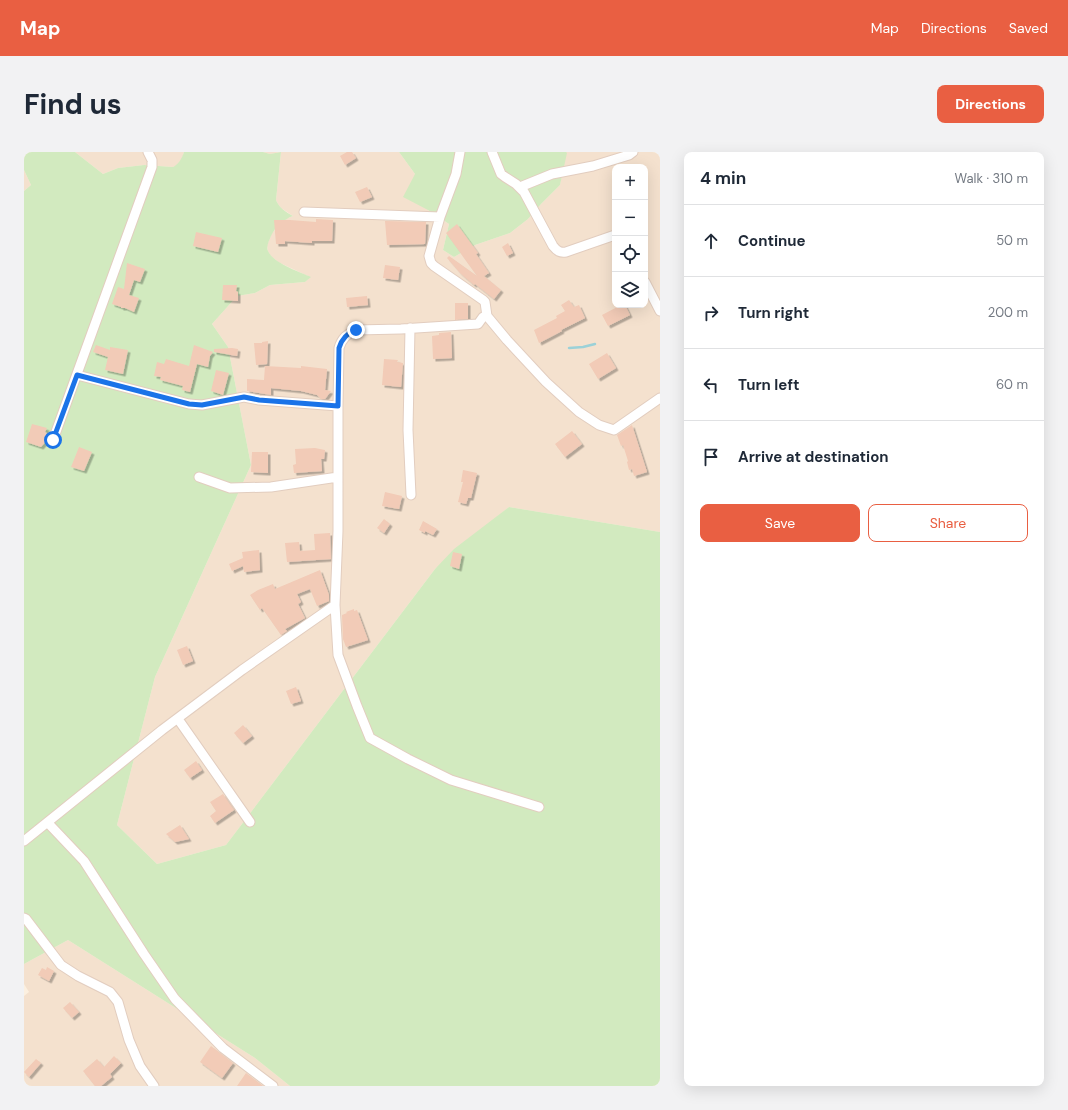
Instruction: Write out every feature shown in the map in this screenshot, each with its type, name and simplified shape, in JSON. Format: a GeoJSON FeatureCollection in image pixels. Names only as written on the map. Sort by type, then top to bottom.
{"type":"FeatureCollection","features":[{"type":"Feature","properties":{"kind":"street"},"geometry":{"type":"LineString","coordinates":[[53,440],[152,167],[152,160],[148,152]]}},
{"type":"Feature","properties":{"kind":"street"},"geometry":{"type":"LineString","coordinates":[[460,152],[456,174],[440,217],[429,256],[431,263],[483,300],[485,302],[487,316],[507,340],[546,382],[579,412],[599,425],[614,430],[660,398]]}},
{"type":"Feature","properties":{"kind":"street"},"geometry":{"type":"LineString","coordinates":[[492,152],[501,174],[520,187],[524,192],[556,251],[562,253],[566,252],[612,236]]}},
{"type":"Feature","properties":{"kind":"street"},"geometry":{"type":"LineString","coordinates":[[520,187],[552,174],[593,166],[630,155],[633,152]]}},
{"type":"Feature","properties":{"kind":"street"},"geometry":{"type":"LineString","coordinates":[[304,212],[440,217]]}},
{"type":"Feature","properties":{"kind":"street"},"geometry":{"type":"LineString","coordinates":[[648,288],[660,310]]}},
{"type":"Feature","properties":{"kind":"street"},"geometry":{"type":"LineString","coordinates":[[487,316],[483,317],[478,324],[356,330],[344,337],[341,342],[339,348],[338,531],[335,605],[338,655],[370,738],[451,780],[539,807]]}},
{"type":"Feature","properties":{"kind":"street"},"geometry":{"type":"LineString","coordinates":[[410,328],[408,430],[411,495]]}},
{"type":"Feature","properties":{"kind":"street"},"geometry":{"type":"LineString","coordinates":[[77,375],[189,404],[202,405],[244,397],[259,400],[338,406]]}},
{"type":"Feature","properties":{"kind":"street"},"geometry":{"type":"LineString","coordinates":[[199,476],[230,488],[271,487],[338,477]]}},
{"type":"Feature","properties":{"kind":"street"},"geometry":{"type":"LineString","coordinates":[[24,841],[178,718],[242,670],[335,605]]}},
{"type":"Feature","properties":{"kind":"street"},"geometry":{"type":"LineString","coordinates":[[178,718],[250,822]]}},
{"type":"Feature","properties":{"kind":"street"},"geometry":{"type":"LineString","coordinates":[[48,823],[84,862],[175,999],[223,1048],[273,1086]]}},
{"type":"Feature","properties":{"kind":"street"},"geometry":{"type":"LineString","coordinates":[[24,918],[61,965],[78,976],[110,992],[118,1002],[129,1040],[140,1066],[154,1086]]}},
{"type":"Feature","properties":{"kind":"shaded area"},"geometry":{"type":"Polygon","coordinates":[[[75,152],[184,152],[182,159],[176,166],[173,167],[144,165],[118,168],[103,174],[75,152]]]}},
{"type":"Feature","properties":{"kind":"shaded area"},"geometry":{"type":"Polygon","coordinates":[[[263,152],[281,152],[270,154],[263,152]]]}},
{"type":"Feature","properties":{"kind":"shaded area"},"geometry":{"type":"Polygon","coordinates":[[[281,152],[399,152],[415,174],[428,210],[449,224],[443,250],[454,257],[475,245],[510,233],[528,219],[560,185],[566,152],[660,152],[660,532],[509,507],[435,569],[226,845],[157,864],[117,825],[155,677],[251,465],[228,347],[212,324],[237,296],[255,293],[270,285],[305,282],[310,277],[278,262],[270,255],[268,251],[267,245],[272,233],[285,219],[293,216],[281,208],[276,200],[281,152]]]}},
{"type":"Feature","properties":{"kind":"shaded area"},"geometry":{"type":"Polygon","coordinates":[[[24,170],[31,185],[24,191],[24,170]]]}},
{"type":"Feature","properties":{"kind":"shaded area"},"geometry":{"type":"Polygon","coordinates":[[[68,940],[255,1058],[290,1086],[24,1086],[24,996],[29,992],[24,984],[24,964],[68,940]]]}},
{"type":"Feature","properties":{"kind":"green space"},"geometry":{"type":"Polygon","coordinates":[[[24,152],[75,152],[103,174],[118,168],[144,165],[173,167],[180,161],[184,152],[263,152],[270,154],[281,152],[276,200],[281,208],[293,216],[283,221],[277,227],[271,236],[267,249],[275,259],[281,263],[311,277],[305,282],[270,285],[255,293],[237,296],[212,324],[228,347],[251,465],[155,677],[117,825],[157,864],[226,845],[435,569],[454,549],[509,507],[660,532],[660,1086],[290,1086],[255,1058],[68,940],[24,964],[24,191],[31,185],[24,170],[24,152]]]}},
{"type":"Feature","properties":{"kind":"green space"},"geometry":{"type":"Polygon","coordinates":[[[399,152],[567,153],[560,185],[528,219],[510,233],[475,245],[454,257],[443,250],[449,224],[428,210],[403,197],[415,174],[399,152]]]}},
{"type":"Feature","properties":{"kind":"building"},"geometry":{"type":"Polygon","coordinates":[[[347,152],[352,152],[356,158],[345,165],[340,156],[347,152]]]}},
{"type":"Feature","properties":{"kind":"building"},"geometry":{"type":"Polygon","coordinates":[[[367,187],[372,197],[360,202],[355,192],[367,187]]]}},
{"type":"Feature","properties":{"kind":"building"},"geometry":{"type":"Polygon","coordinates":[[[316,219],[333,220],[332,241],[312,241],[312,243],[285,241],[285,244],[276,244],[274,220],[316,222],[316,219]]]}},
{"type":"Feature","properties":{"kind":"building"},"geometry":{"type":"Polygon","coordinates":[[[385,221],[426,222],[425,244],[387,245],[385,221]]]}},
{"type":"Feature","properties":{"kind":"building"},"geometry":{"type":"Polygon","coordinates":[[[457,224],[478,253],[476,254],[489,273],[484,276],[501,290],[494,299],[460,273],[447,258],[449,256],[477,276],[446,233],[457,224]]]}},
{"type":"Feature","properties":{"kind":"building"},"geometry":{"type":"Polygon","coordinates":[[[196,232],[222,238],[218,252],[193,246],[196,232]]]}},
{"type":"Feature","properties":{"kind":"building"},"geometry":{"type":"Polygon","coordinates":[[[508,243],[513,253],[507,256],[502,247],[508,243]]]}},
{"type":"Feature","properties":{"kind":"building"},"geometry":{"type":"Polygon","coordinates":[[[127,263],[145,269],[140,282],[134,280],[129,295],[139,298],[134,312],[112,304],[118,287],[124,289],[127,263]]]}},
{"type":"Feature","properties":{"kind":"building"},"geometry":{"type":"Polygon","coordinates":[[[385,265],[400,267],[398,280],[383,278],[385,265]]]}},
{"type":"Feature","properties":{"kind":"building"},"geometry":{"type":"Polygon","coordinates":[[[223,285],[237,285],[236,291],[238,292],[238,301],[222,300],[223,285]]]}},
{"type":"Feature","properties":{"kind":"building"},"geometry":{"type":"Polygon","coordinates":[[[367,296],[368,305],[347,307],[346,298],[367,296]]]}},
{"type":"Feature","properties":{"kind":"building"},"geometry":{"type":"Polygon","coordinates":[[[569,300],[574,307],[579,305],[585,318],[539,343],[534,330],[557,318],[556,316],[565,311],[561,305],[569,300]]]}},
{"type":"Feature","properties":{"kind":"building"},"geometry":{"type":"Polygon","coordinates":[[[455,303],[468,303],[468,319],[455,320],[455,303]]]}},
{"type":"Feature","properties":{"kind":"building"},"geometry":{"type":"Polygon","coordinates":[[[615,308],[626,308],[630,315],[608,326],[602,315],[615,308]]]}},
{"type":"Feature","properties":{"kind":"building"},"geometry":{"type":"Polygon","coordinates":[[[451,332],[452,358],[433,359],[432,336],[439,335],[439,333],[451,332]]]}},
{"type":"Feature","properties":{"kind":"building"},"geometry":{"type":"Polygon","coordinates":[[[268,341],[267,364],[256,365],[254,343],[268,341]]]}},
{"type":"Feature","properties":{"kind":"building"},"geometry":{"type":"Polygon","coordinates":[[[96,345],[110,350],[110,347],[128,350],[123,374],[105,370],[108,357],[93,352],[96,345]]]}},
{"type":"Feature","properties":{"kind":"building"},"geometry":{"type":"Polygon","coordinates":[[[194,345],[213,352],[210,356],[208,367],[197,364],[190,392],[182,390],[183,386],[160,380],[161,377],[154,376],[157,362],[164,364],[166,359],[189,366],[194,345]]]}},
{"type":"Feature","properties":{"kind":"building"},"geometry":{"type":"Polygon","coordinates":[[[214,349],[238,349],[237,356],[214,352],[214,349]]]}},
{"type":"Feature","properties":{"kind":"building"},"geometry":{"type":"Polygon","coordinates":[[[607,353],[616,368],[598,379],[589,364],[607,353]]]}},
{"type":"Feature","properties":{"kind":"building"},"geometry":{"type":"Polygon","coordinates":[[[384,359],[398,360],[397,362],[403,363],[401,387],[382,385],[384,359]]]}},
{"type":"Feature","properties":{"kind":"building"},"geometry":{"type":"Polygon","coordinates":[[[265,366],[301,368],[301,366],[327,369],[325,390],[331,391],[325,399],[321,399],[317,395],[301,391],[271,388],[271,395],[247,391],[247,379],[264,380],[265,366]]]}},
{"type":"Feature","properties":{"kind":"building"},"geometry":{"type":"Polygon","coordinates":[[[216,370],[229,373],[223,395],[211,391],[216,370]]]}},
{"type":"Feature","properties":{"kind":"building"},"geometry":{"type":"Polygon","coordinates":[[[32,424],[47,428],[45,432],[48,434],[47,440],[41,447],[26,442],[32,424]]]}},
{"type":"Feature","properties":{"kind":"building"},"geometry":{"type":"Polygon","coordinates":[[[632,425],[647,472],[634,476],[632,469],[629,470],[623,445],[621,446],[617,435],[632,425]]]}},
{"type":"Feature","properties":{"kind":"building"},"geometry":{"type":"Polygon","coordinates":[[[572,431],[582,444],[565,457],[555,444],[572,431]]]}},
{"type":"Feature","properties":{"kind":"building"},"geometry":{"type":"Polygon","coordinates":[[[79,447],[92,452],[84,471],[71,467],[79,447]]]}},
{"type":"Feature","properties":{"kind":"building"},"geometry":{"type":"Polygon","coordinates":[[[315,448],[325,450],[324,459],[321,459],[322,471],[294,473],[293,465],[296,464],[295,449],[315,448]]]}},
{"type":"Feature","properties":{"kind":"building"},"geometry":{"type":"Polygon","coordinates":[[[252,452],[268,452],[268,473],[251,472],[252,452]]]}},
{"type":"Feature","properties":{"kind":"building"},"geometry":{"type":"Polygon","coordinates":[[[463,470],[477,473],[471,498],[468,498],[466,504],[458,502],[463,482],[461,482],[463,470]]]}},
{"type":"Feature","properties":{"kind":"building"},"geometry":{"type":"Polygon","coordinates":[[[385,492],[402,496],[399,509],[382,506],[385,492]]]}},
{"type":"Feature","properties":{"kind":"building"},"geometry":{"type":"Polygon","coordinates":[[[384,519],[390,524],[384,533],[377,528],[384,519]]]}},
{"type":"Feature","properties":{"kind":"building"},"geometry":{"type":"Polygon","coordinates":[[[423,521],[437,529],[433,535],[419,530],[423,521]]]}},
{"type":"Feature","properties":{"kind":"building"},"geometry":{"type":"Polygon","coordinates":[[[330,533],[331,559],[287,562],[285,543],[299,542],[300,551],[315,550],[314,534],[330,533]]]}},
{"type":"Feature","properties":{"kind":"building"},"geometry":{"type":"Polygon","coordinates":[[[259,550],[260,570],[244,572],[243,566],[232,571],[229,564],[243,558],[242,552],[259,550]]]}},
{"type":"Feature","properties":{"kind":"building"},"geometry":{"type":"Polygon","coordinates":[[[453,552],[462,554],[459,569],[450,566],[453,552]]]}},
{"type":"Feature","properties":{"kind":"building"},"geometry":{"type":"Polygon","coordinates":[[[320,570],[329,595],[329,601],[317,606],[310,589],[297,594],[301,602],[298,604],[305,618],[285,629],[287,631],[281,635],[262,608],[260,610],[250,595],[273,584],[275,589],[320,570]]]}},
{"type":"Feature","properties":{"kind":"building"},"geometry":{"type":"Polygon","coordinates":[[[354,609],[354,611],[357,610],[368,640],[346,647],[343,639],[342,615],[354,609]]]}},
{"type":"Feature","properties":{"kind":"building"},"geometry":{"type":"Polygon","coordinates":[[[187,646],[193,661],[183,665],[177,650],[187,646]]]}},
{"type":"Feature","properties":{"kind":"building"},"geometry":{"type":"Polygon","coordinates":[[[296,687],[301,701],[291,704],[286,691],[296,687]]]}},
{"type":"Feature","properties":{"kind":"building"},"geometry":{"type":"Polygon","coordinates":[[[243,725],[252,736],[243,743],[234,733],[243,725]]]}},
{"type":"Feature","properties":{"kind":"building"},"geometry":{"type":"Polygon","coordinates":[[[196,761],[202,770],[190,778],[184,770],[196,761]]]}},
{"type":"Feature","properties":{"kind":"building"},"geometry":{"type":"Polygon","coordinates":[[[223,794],[234,810],[215,823],[210,816],[216,811],[210,802],[223,794]]]}},
{"type":"Feature","properties":{"kind":"building"},"geometry":{"type":"Polygon","coordinates":[[[180,825],[189,839],[175,842],[166,834],[180,825]]]}},
{"type":"Feature","properties":{"kind":"building"},"geometry":{"type":"Polygon","coordinates":[[[47,967],[54,971],[49,981],[38,975],[42,968],[46,970],[47,967]]]}},
{"type":"Feature","properties":{"kind":"building"},"geometry":{"type":"Polygon","coordinates":[[[70,1002],[79,1012],[72,1018],[63,1008],[70,1002]]]}},
{"type":"Feature","properties":{"kind":"building"},"geometry":{"type":"Polygon","coordinates":[[[211,1046],[233,1063],[222,1078],[200,1062],[211,1046]]]}},
{"type":"Feature","properties":{"kind":"building"},"geometry":{"type":"Polygon","coordinates":[[[114,1056],[121,1063],[110,1074],[112,1077],[101,1086],[95,1086],[83,1071],[97,1059],[104,1067],[114,1056]]]}},
{"type":"Feature","properties":{"kind":"building"},"geometry":{"type":"Polygon","coordinates":[[[36,1059],[41,1063],[29,1077],[24,1072],[36,1059]]]}},
{"type":"Feature","properties":{"kind":"building"},"geometry":{"type":"Polygon","coordinates":[[[246,1073],[263,1086],[237,1086],[246,1073]]]}},
{"type":"Feature","properties":{"kind":"waterway"},"geometry":{"type":"LineString","coordinates":[[569,348],[595,344]]}},
{"type":"Feature","properties":{"kind":"route"},"geometry":{"type":"LineString","coordinates":[[53,440],[77,375],[189,404],[202,405],[244,397],[259,400],[338,406],[339,348],[344,337],[356,330]]}}]}
